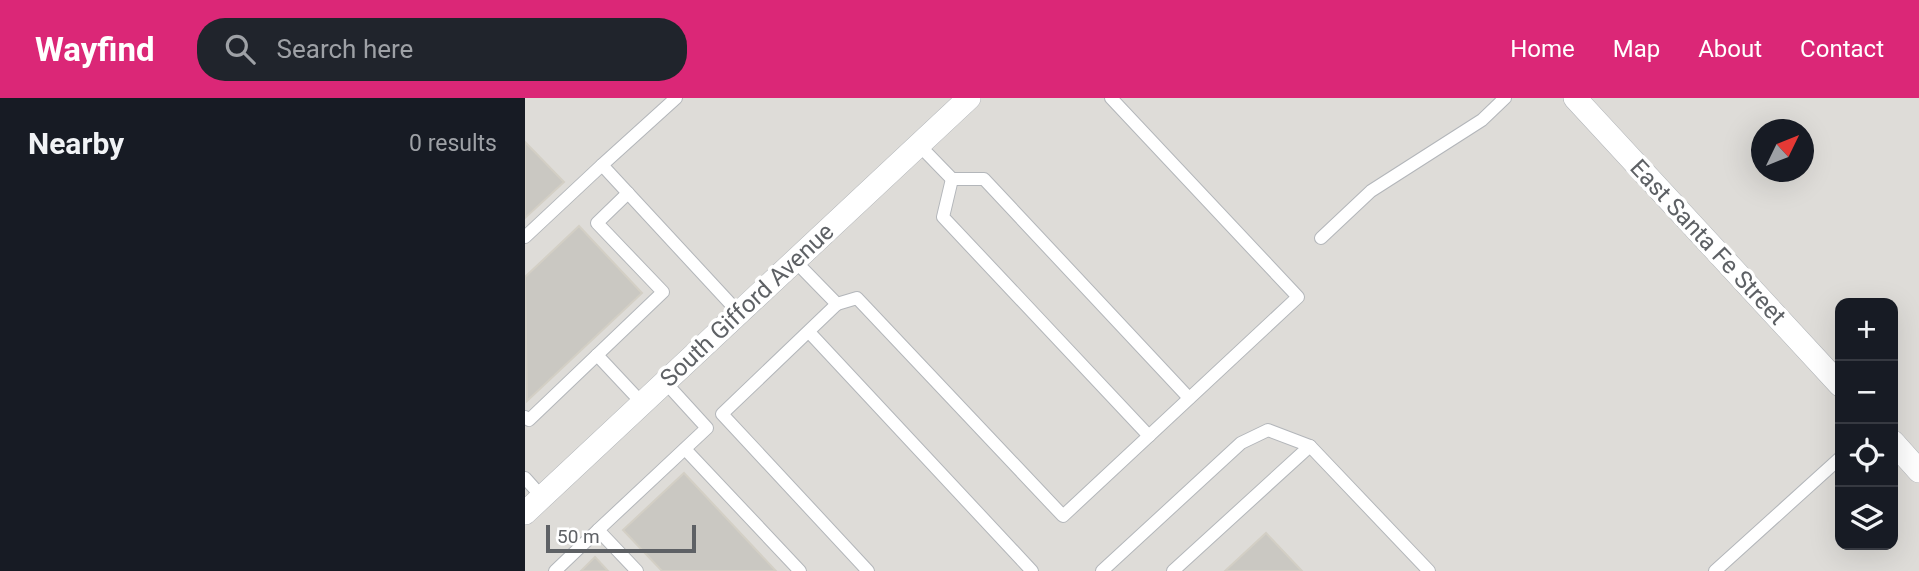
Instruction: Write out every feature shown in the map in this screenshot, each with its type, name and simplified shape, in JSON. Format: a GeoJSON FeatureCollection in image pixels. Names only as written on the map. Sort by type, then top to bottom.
{"type":"FeatureCollection","features":[{"type":"Feature","properties":{"kind":"street","name":"South Gifford Avenue"},"geometry":{"type":"LineString","coordinates":[[525,513],[969,98]]}},
{"type":"Feature","properties":{"kind":"street","name":"East Santa Fe Street"},"geometry":{"type":"LineString","coordinates":[[1575,98],[1835,381]]}},
{"type":"Feature","properties":{"kind":"street"},"geometry":{"type":"LineString","coordinates":[[1898,448],[1919,471]]}},
{"type":"Feature","properties":{"kind":"lane"},"geometry":{"type":"LineString","coordinates":[[525,237],[675,98]]}},
{"type":"Feature","properties":{"kind":"lane"},"geometry":{"type":"LineString","coordinates":[[555,571],[837,304],[857,298],[1063,516],[1298,297],[1111,98]]}},
{"type":"Feature","properties":{"kind":"lane"},"geometry":{"type":"LineString","coordinates":[[1321,237],[1371,191],[1482,120],[1505,98]]}},
{"type":"Feature","properties":{"kind":"lane"},"geometry":{"type":"LineString","coordinates":[[919,145],[952,179],[984,179],[1189,398]]}},
{"type":"Feature","properties":{"kind":"lane"},"geometry":{"type":"LineString","coordinates":[[602,165],[739,313]]}},
{"type":"Feature","properties":{"kind":"lane"},"geometry":{"type":"LineString","coordinates":[[952,179],[943,217],[1149,436]]}},
{"type":"Feature","properties":{"kind":"lane"},"geometry":{"type":"LineString","coordinates":[[525,416],[529,420],[663,292],[597,223],[628,193]]}},
{"type":"Feature","properties":{"kind":"lane"},"geometry":{"type":"LineString","coordinates":[[795,261],[837,304]]}},
{"type":"Feature","properties":{"kind":"lane"},"geometry":{"type":"LineString","coordinates":[[809,332],[1032,571]]}},
{"type":"Feature","properties":{"kind":"lane"},"geometry":{"type":"LineString","coordinates":[[597,355],[642,403]]}},
{"type":"Feature","properties":{"kind":"lane"},"geometry":{"type":"LineString","coordinates":[[665,382],[707,428]]}},
{"type":"Feature","properties":{"kind":"lane"},"geometry":{"type":"LineString","coordinates":[[722,414],[868,571]]}},
{"type":"Feature","properties":{"kind":"lane"},"geometry":{"type":"LineString","coordinates":[[1102,571],[1241,443],[1268,430],[1310,446],[1429,571]]}},
{"type":"Feature","properties":{"kind":"lane"},"geometry":{"type":"LineString","coordinates":[[1173,571],[1310,446]]}},
{"type":"Feature","properties":{"kind":"lane"},"geometry":{"type":"LineString","coordinates":[[685,449],[800,571]]}},
{"type":"Feature","properties":{"kind":"lane"},"geometry":{"type":"LineString","coordinates":[[1715,571],[1835,463]]}},
{"type":"Feature","properties":{"kind":"lane"},"geometry":{"type":"LineString","coordinates":[[525,478],[542,497]]}},
{"type":"Feature","properties":{"kind":"lane"},"geometry":{"type":"LineString","coordinates":[[598,530],[637,571]]}},
{"type":"Feature","properties":{"kind":"shaded area"},"geometry":{"type":"Polygon","coordinates":[[[525,98],[1919,98],[1919,571],[525,571],[525,98]]]}},
{"type":"Feature","properties":{"kind":"building"},"geometry":{"type":"Polygon","coordinates":[[[525,142],[564,182],[525,218],[525,142]]]}},
{"type":"Feature","properties":{"kind":"building"},"geometry":{"type":"Polygon","coordinates":[[[579,226],[642,293],[527,401],[525,277],[579,226]]]}},
{"type":"Feature","properties":{"kind":"building"},"geometry":{"type":"Polygon","coordinates":[[[684,473],[776,571],[662,571],[623,530],[684,473]]]}},
{"type":"Feature","properties":{"kind":"building"},"geometry":{"type":"Polygon","coordinates":[[[1266,533],[1302,571],[1225,571],[1266,533]]]}},
{"type":"Feature","properties":{"kind":"building"},"geometry":{"type":"Polygon","coordinates":[[[595,557],[608,571],[581,571],[595,557]]]}}]}
